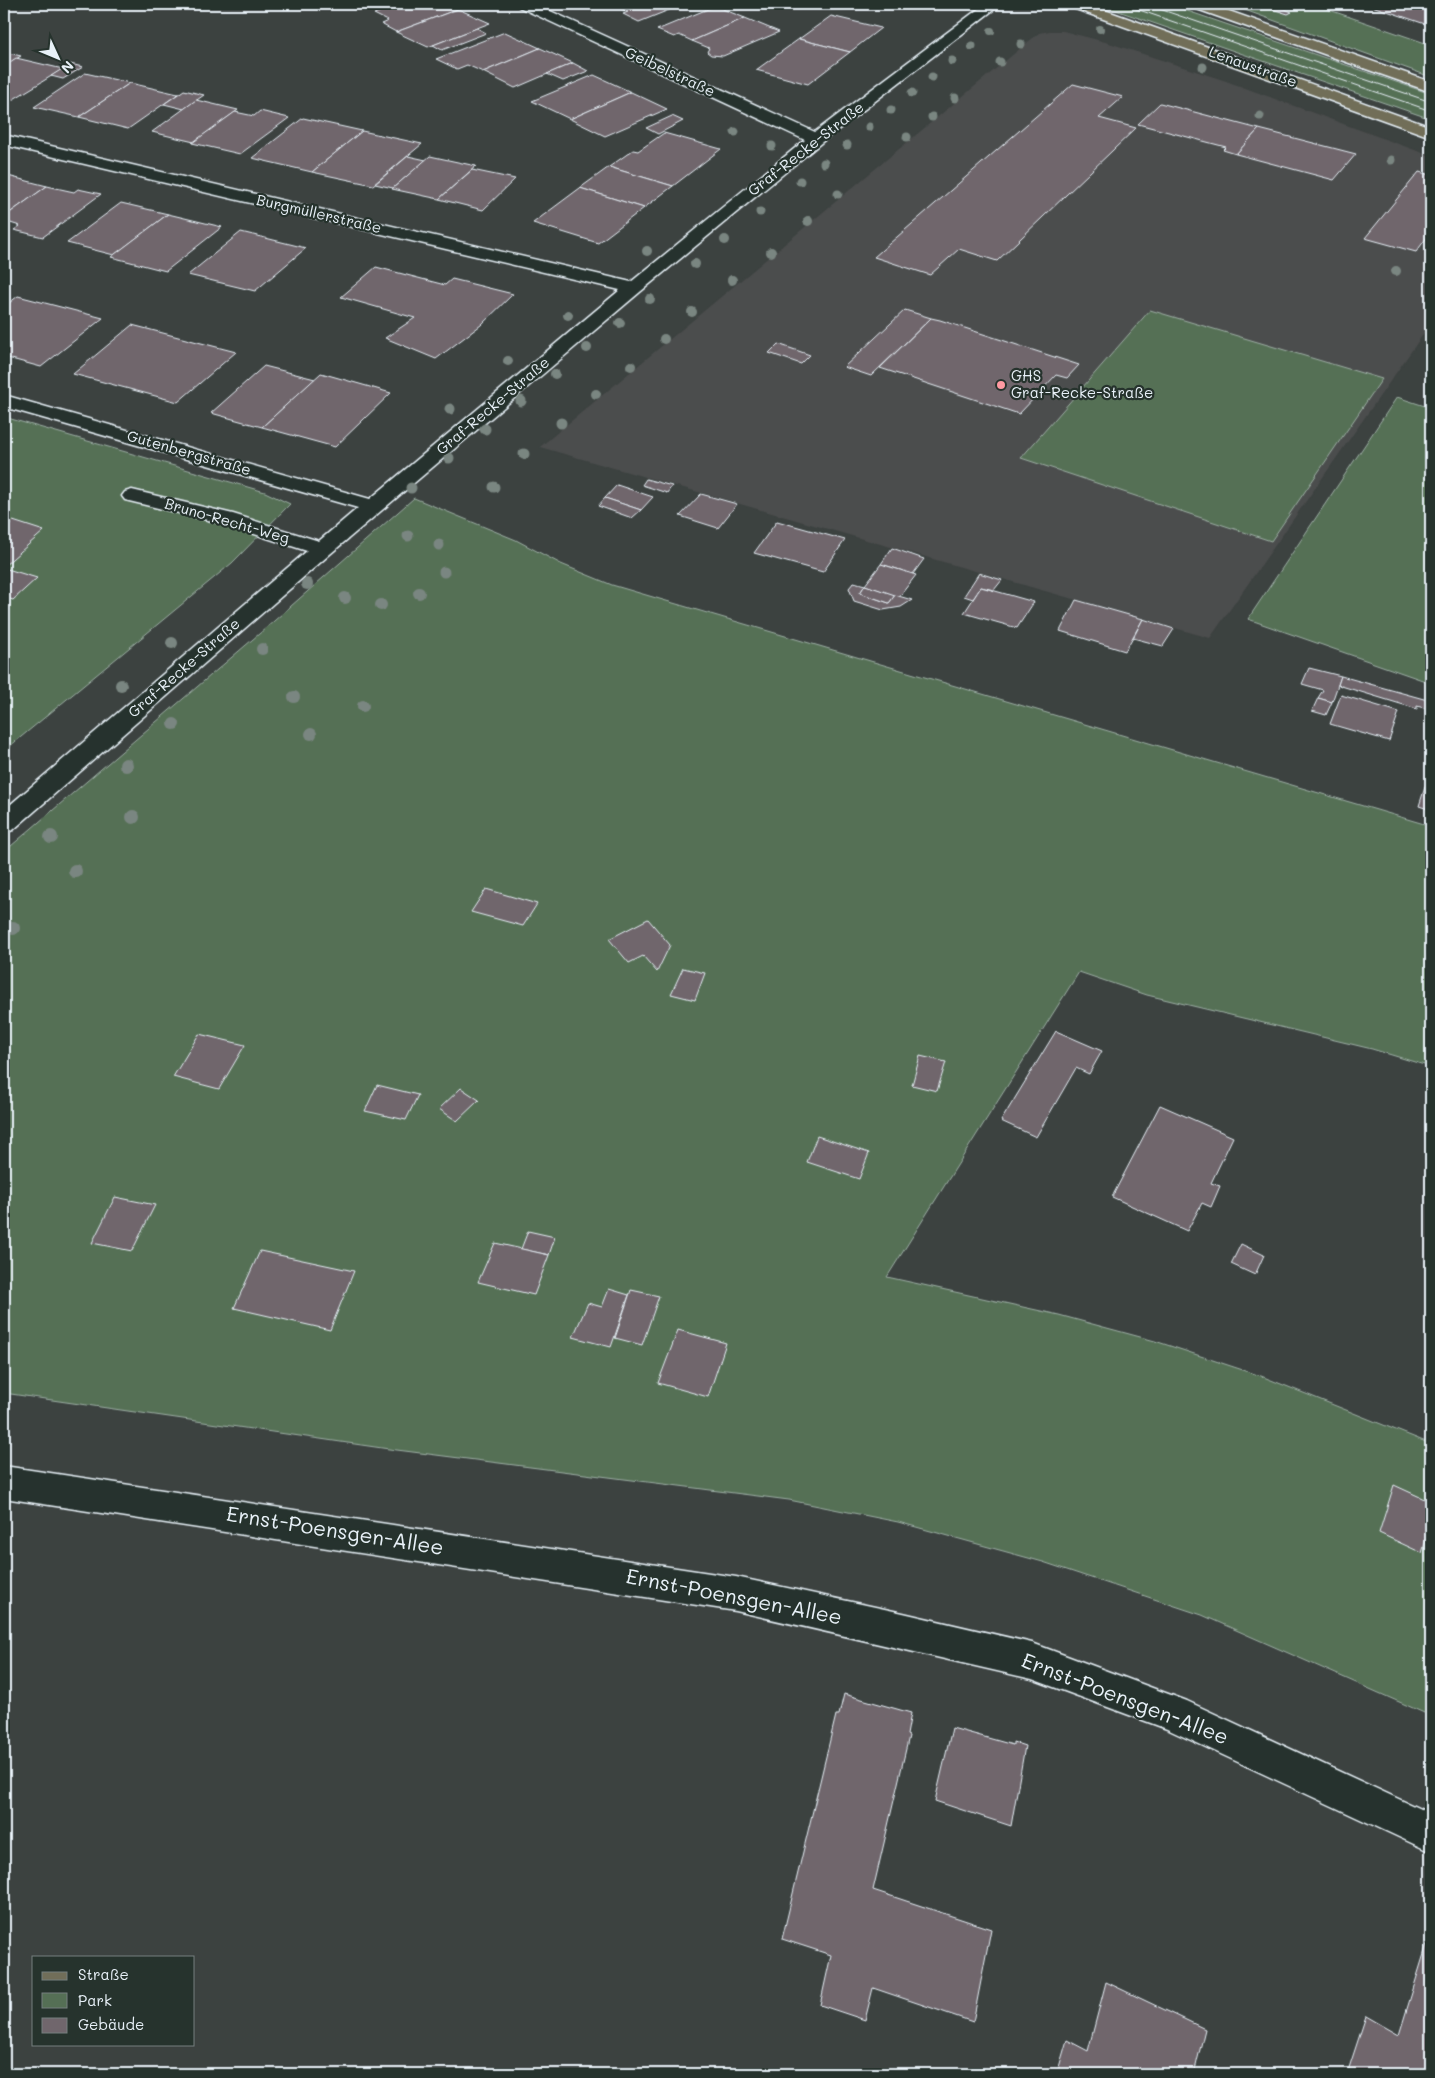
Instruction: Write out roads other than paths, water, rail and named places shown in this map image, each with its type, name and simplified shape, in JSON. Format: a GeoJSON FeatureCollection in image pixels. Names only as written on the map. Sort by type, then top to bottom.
{"type":"FeatureCollection","features":[{"type":"Feature","properties":{"kind":"main road","name":"Lenaustraße"},"geometry":{"type":"LineString","coordinates":[[1075,4],[1431,132]]}},
{"type":"Feature","properties":{"kind":"main road"},"geometry":{"type":"LineString","coordinates":[[1196,4],[1431,87]]}},
{"type":"Feature","properties":{"kind":"street","name":"Geibelstraße"},"geometry":{"type":"LineString","coordinates":[[524,4],[816,139]]}},
{"type":"Feature","properties":{"kind":"street","name":"Graf-Recke-Straße"},"geometry":{"type":"LineString","coordinates":[[4,824],[322,549],[634,288],[816,139],[994,4]]}},
{"type":"Feature","properties":{"kind":"street","name":"Burgmüllerstraße"},"geometry":{"type":"LineString","coordinates":[[4,140],[634,288]]}},
{"type":"Feature","properties":{"kind":"street","name":"Gutenbergstraße"},"geometry":{"type":"LineString","coordinates":[[4,401],[373,506]]}},
{"type":"Feature","properties":{"kind":"street","name":"Bruno-Recht-Weg"},"geometry":{"type":"LineString","coordinates":[[132,496],[226,518],[322,549]]}},
{"type":"Feature","properties":{"kind":"street","name":"Ernst-Poensgen-Allee"},"geometry":{"type":"LineString","coordinates":[[4,1482],[736,1594],[904,1630],[1032,1661],[1174,1714],[1431,1833]]}},
{"type":"Feature","properties":{"kind":"tram line"},"geometry":{"type":"LineString","coordinates":[[1122,4],[1431,111]]}},
{"type":"Feature","properties":{"kind":"tram line"},"geometry":{"type":"LineString","coordinates":[[1145,4],[1431,102]]}},
{"type":"Feature","properties":{"kind":"place","name":"GHS Graf-Recke-Straße"},"geometry":{"type":"Point","coordinates":[1001,385]}}]}
